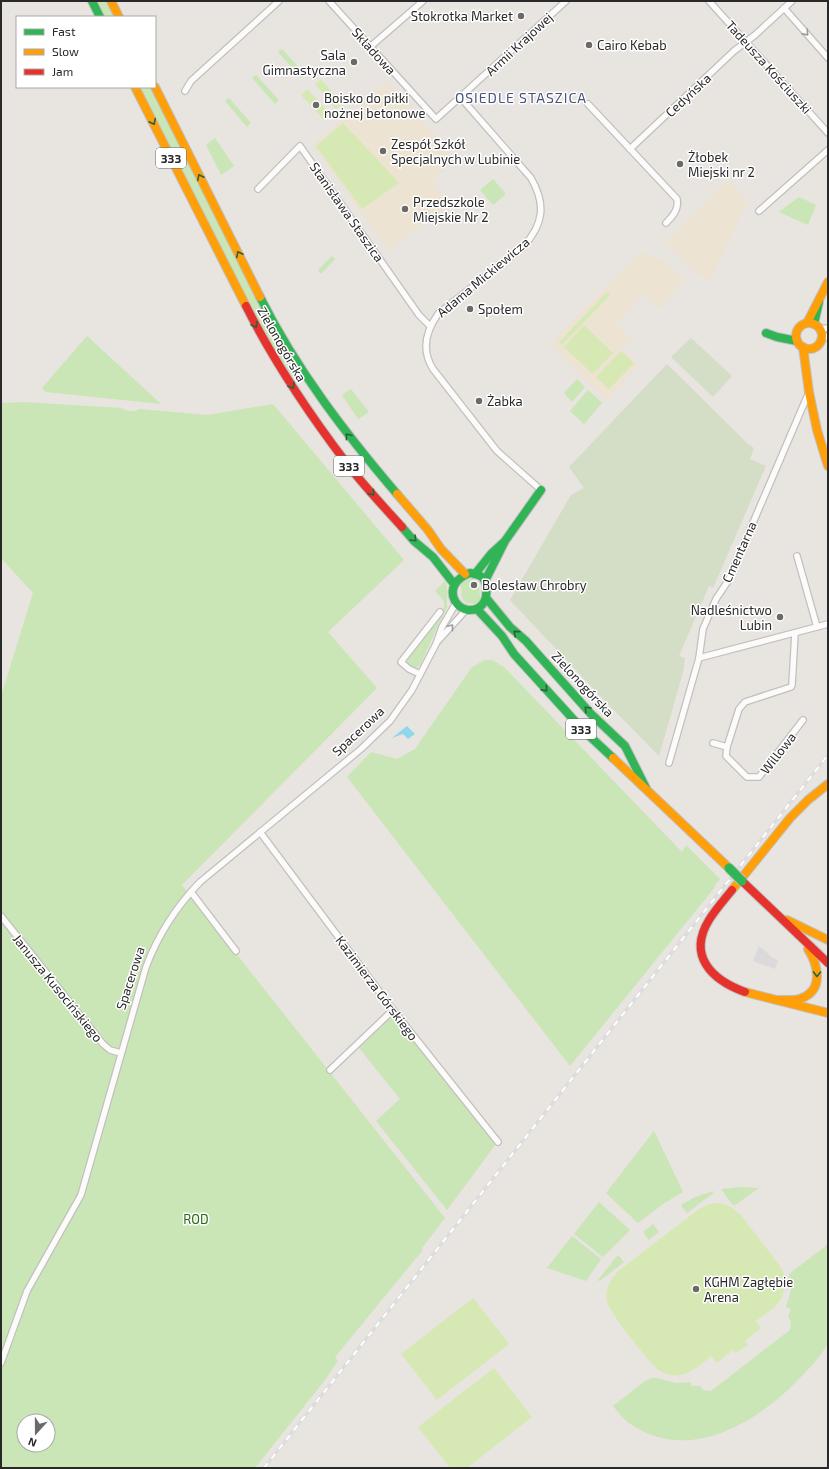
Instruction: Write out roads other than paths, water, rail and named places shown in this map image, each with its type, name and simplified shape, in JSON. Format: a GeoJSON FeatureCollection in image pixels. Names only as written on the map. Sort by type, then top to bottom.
{"type":"FeatureCollection","features":[{"type":"Feature","properties":{"kind":"main road"},"geometry":{"type":"LineString","coordinates":[[92,1],[100,16]]}},
{"type":"Feature","properties":{"kind":"main road"},"geometry":{"type":"LineString","coordinates":[[111,1],[118,16]]}},
{"type":"Feature","properties":{"kind":"main road","name":"Zielonogórska"},"geometry":{"type":"LineString","coordinates":[[136,88],[253,321],[289,382],[346,462],[414,541],[433,557],[454,584]]}},
{"type":"Feature","properties":{"kind":"main road","name":"Zielonogórska"},"geometry":{"type":"LineString","coordinates":[[156,88],[266,308],[297,363],[333,416],[361,452],[428,530],[441,549],[466,574]]}},
{"type":"Feature","properties":{"kind":"main road"},"geometry":{"type":"LineString","coordinates":[[767,333],[816,347],[820,330],[813,308],[819,301],[828,282]]}},
{"type":"Feature","properties":{"kind":"main road"},"geometry":{"type":"LineString","coordinates":[[820,330],[802,325],[798,329],[802,343],[809,392],[817,430],[828,466]]}},
{"type":"Feature","properties":{"kind":"main road"},"geometry":{"type":"LineString","coordinates":[[485,581],[505,541],[541,490]]}},
{"type":"Feature","properties":{"kind":"main road"},"geometry":{"type":"LineString","coordinates":[[475,574],[491,554],[505,541]]}},
{"type":"Feature","properties":{"kind":"main road"},"geometry":{"type":"LineString","coordinates":[[466,574],[475,574],[487,584],[487,599],[485,604],[476,609],[466,610],[456,603],[453,596],[454,584],[457,579],[466,574]]}},
{"type":"Feature","properties":{"kind":"main road","name":"Zielonogórska"},"geometry":{"type":"LineString","coordinates":[[487,599],[510,627],[526,641],[591,714],[625,746],[648,792]]}},
{"type":"Feature","properties":{"kind":"main road","name":"Zielonogórska"},"geometry":{"type":"LineString","coordinates":[[476,609],[502,636],[514,654],[575,722],[828,963]]}},
{"type":"Feature","properties":{"kind":"main road"},"geometry":{"type":"LineString","coordinates":[[828,784],[808,798],[778,832],[728,894],[705,928],[701,950],[703,959],[708,969],[721,982],[745,992],[828,1013]]}},
{"type":"Feature","properties":{"kind":"main road","name":"Zielonogórska"},"geometry":{"type":"LineString","coordinates":[[779,916],[828,940]]}},
{"type":"Feature","properties":{"kind":"main road"},"geometry":{"type":"LineString","coordinates":[[780,1000],[793,1000],[804,997],[812,990],[817,979],[818,970],[815,960],[792,929]]}},
{"type":"Feature","properties":{"kind":"street"},"geometry":{"type":"LineString","coordinates":[[185,91],[191,80],[279,1]]}},
{"type":"Feature","properties":{"kind":"street","name":"Składowa"},"geometry":{"type":"LineString","coordinates":[[329,1],[436,119]]}},
{"type":"Feature","properties":{"kind":"street"},"geometry":{"type":"LineString","coordinates":[[370,47],[423,1]]}},
{"type":"Feature","properties":{"kind":"street","name":"Armii Krajowej"},"geometry":{"type":"LineString","coordinates":[[436,119],[461,98],[566,1]]}},
{"type":"Feature","properties":{"kind":"street","name":"Tadeusza Kościuszki"},"geometry":{"type":"LineString","coordinates":[[709,1],[828,133]]}},
{"type":"Feature","properties":{"kind":"street","name":"Cedyńska"},"geometry":{"type":"LineString","coordinates":[[630,149],[734,50],[746,42],[792,1]]}},
{"type":"Feature","properties":{"kind":"street"},"geometry":{"type":"LineString","coordinates":[[784,8],[828,58]]}},
{"type":"Feature","properties":{"kind":"street","name":"Adama Mickiewicza"},"geometry":{"type":"LineString","coordinates":[[461,98],[531,178],[538,190],[542,207],[540,222],[534,234],[523,247],[438,314],[430,326],[426,347],[427,356],[433,369],[497,451],[541,490]]}},
{"type":"Feature","properties":{"kind":"street"},"geometry":{"type":"LineString","coordinates":[[588,104],[677,199],[678,204],[675,213],[666,223]]}},
{"type":"Feature","properties":{"kind":"street","name":"Stanisława Staszica"},"geometry":{"type":"LineString","coordinates":[[258,189],[300,146],[419,315],[430,326]]}},
{"type":"Feature","properties":{"kind":"street"},"geometry":{"type":"LineString","coordinates":[[759,211],[828,150]]}},
{"type":"Feature","properties":{"kind":"street","name":"Cmentarna"},"geometry":{"type":"LineString","coordinates":[[669,763],[699,658],[703,629],[716,599],[728,581],[809,392]]}},
{"type":"Feature","properties":{"kind":"street"},"geometry":{"type":"LineString","coordinates":[[797,556],[817,627]]}},
{"type":"Feature","properties":{"kind":"street","name":"Spacerowa"},"geometry":{"type":"LineString","coordinates":[[1,1363],[27,1291],[81,1195],[120,1053],[146,967],[152,951],[164,928],[177,908],[215,868],[380,732],[404,702],[436,644],[442,627],[456,603]]}},
{"type":"Feature","properties":{"kind":"street","name":"Spacerowa"},"geometry":{"type":"LineString","coordinates":[[436,644],[466,610]]}},
{"type":"Feature","properties":{"kind":"street"},"geometry":{"type":"LineString","coordinates":[[420,674],[409,669],[401,662],[440,612]]}},
{"type":"Feature","properties":{"kind":"street"},"geometry":{"type":"LineString","coordinates":[[699,658],[828,624]]}},
{"type":"Feature","properties":{"kind":"street"},"geometry":{"type":"LineString","coordinates":[[713,743],[727,747],[739,709],[745,702],[791,687],[795,633]]}},
{"type":"Feature","properties":{"kind":"street","name":"Willowa"},"geometry":{"type":"LineString","coordinates":[[727,747],[726,756],[747,777],[759,777],[803,720]]}},
{"type":"Feature","properties":{"kind":"street","name":"Kazimierza Górskiego"},"geometry":{"type":"LineString","coordinates":[[260,832],[394,1010],[498,1142]]}},
{"type":"Feature","properties":{"kind":"street"},"geometry":{"type":"LineString","coordinates":[[191,892],[236,951]]}},
{"type":"Feature","properties":{"kind":"street","name":"Janusza Kusocińskiego"},"geometry":{"type":"LineString","coordinates":[[1,916],[104,1044],[110,1050],[120,1053]]}},
{"type":"Feature","properties":{"kind":"street"},"geometry":{"type":"LineString","coordinates":[[330,1070],[394,1010]]}},
{"type":"Feature","properties":{"kind":"water"},"geometry":{"type":"Polygon","coordinates":[[[407,726],[415,734],[408,739],[403,734],[392,738],[407,726]]]}},
{"type":"Feature","properties":{"kind":"railway"},"geometry":{"type":"LineString","coordinates":[[264,1468],[828,755]]}},
{"type":"Feature","properties":{"kind":"place","name":"Stokrotka Market"},"geometry":{"type":"Point","coordinates":[521,16]}},
{"type":"Feature","properties":{"kind":"place","name":"Cairo Kebab"},"geometry":{"type":"Point","coordinates":[589,45]}},
{"type":"Feature","properties":{"kind":"place","name":"Sala Gimnastyczna"},"geometry":{"type":"Point","coordinates":[354,62]}},
{"type":"Feature","properties":{"kind":"place","name":"Boisko do piłki nożnej betonowe"},"geometry":{"type":"Point","coordinates":[316,105]}},
{"type":"Feature","properties":{"kind":"place","name":"Zespół Szkół Specjalnych w Lubinie"},"geometry":{"type":"Point","coordinates":[383,151]}},
{"type":"Feature","properties":{"kind":"place","name":"Żłobek Miejski nr 2"},"geometry":{"type":"Point","coordinates":[680,164]}},
{"type":"Feature","properties":{"kind":"place","name":"Przedszkole Miejskie Nr 2"},"geometry":{"type":"Point","coordinates":[405,209]}},
{"type":"Feature","properties":{"kind":"place","name":"Społem"},"geometry":{"type":"Point","coordinates":[470,309]}},
{"type":"Feature","properties":{"kind":"place","name":"Żabka"},"geometry":{"type":"Point","coordinates":[479,401]}},
{"type":"Feature","properties":{"kind":"place","name":"Bolesław Chrobry"},"geometry":{"type":"Point","coordinates":[474,585]}},
{"type":"Feature","properties":{"kind":"place","name":"Nadleśnictwo Lubin"},"geometry":{"type":"Point","coordinates":[780,617]}},
{"type":"Feature","properties":{"kind":"place","name":"KGHM Zagłębie Arena"},"geometry":{"type":"Point","coordinates":[696,1289]}},
{"type":"Feature","properties":{"kind":"district","name":"OSIEDLE STASZICA"},"geometry":{"type":"Point","coordinates":[521,97]}},
{"type":"Feature","properties":{"kind":"park label","name":"ROD"},"geometry":{"type":"Point","coordinates":[196,1219]}}]}
